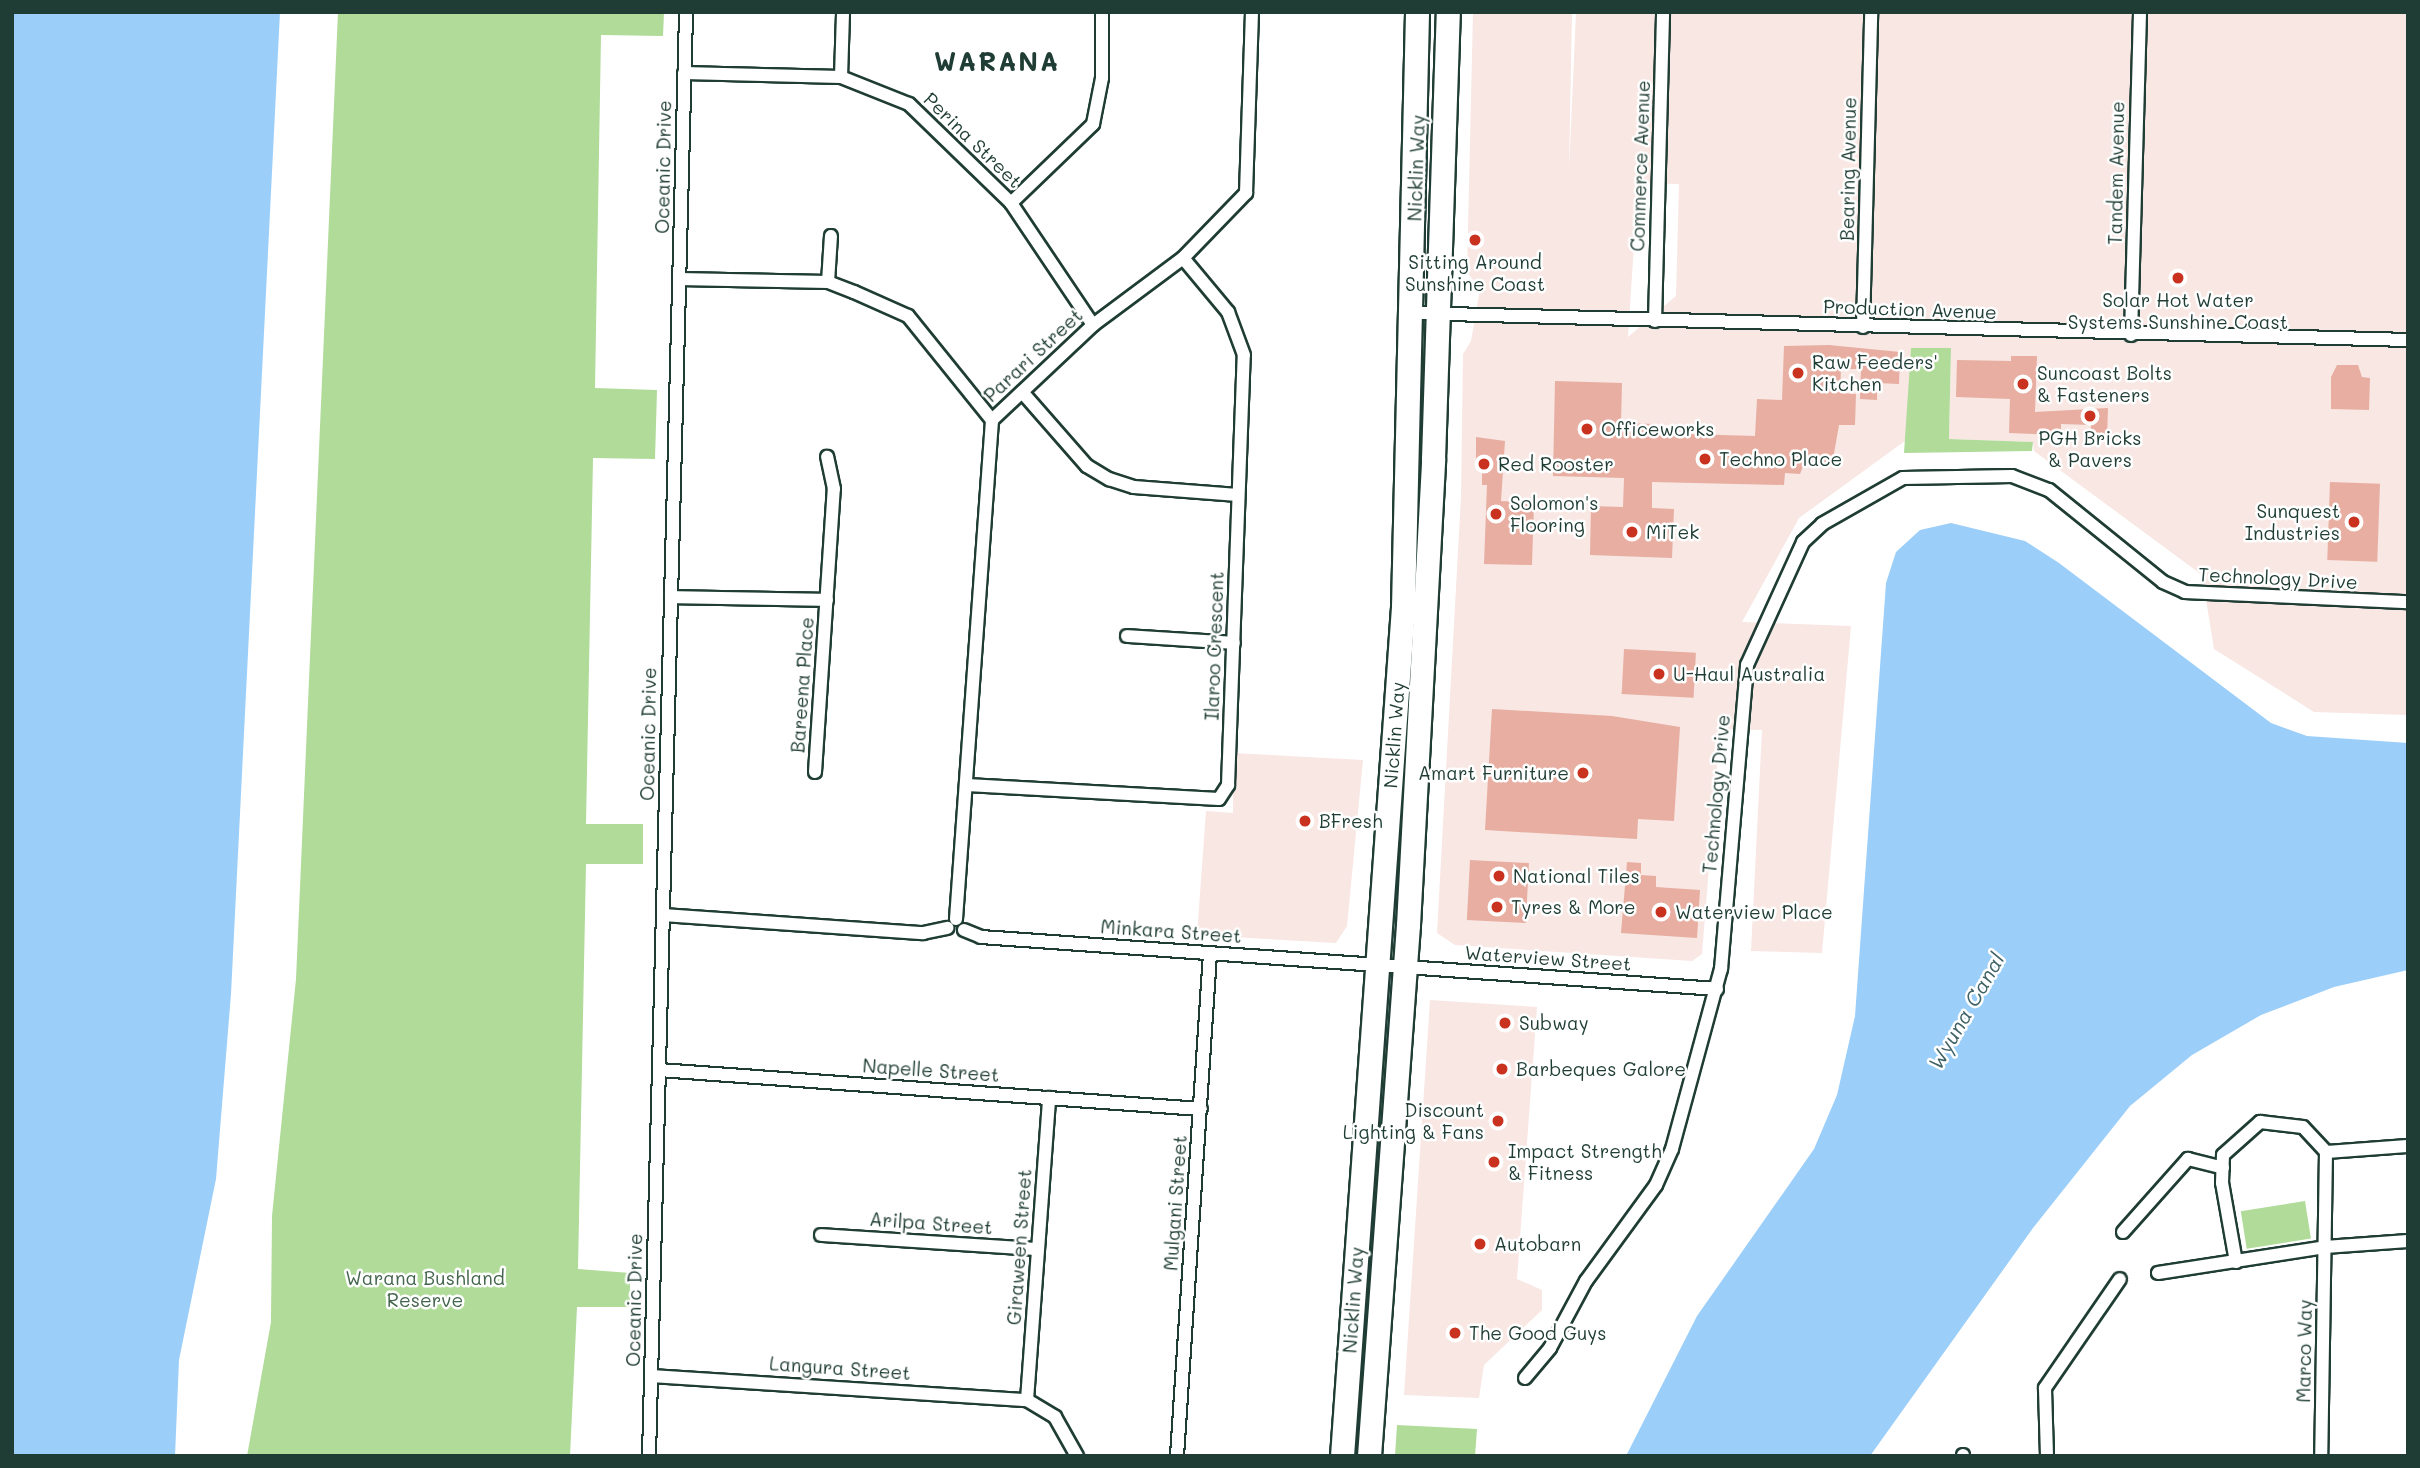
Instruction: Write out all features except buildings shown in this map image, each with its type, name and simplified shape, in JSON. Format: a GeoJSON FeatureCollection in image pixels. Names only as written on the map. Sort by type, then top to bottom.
{"type":"FeatureCollection","features":[{"type":"Feature","properties":{"kind":"highway","name":"Nicklin Way"},"geometry":{"type":"LineString","coordinates":[[1342,1456],[1403,607],[1417,12]]}},
{"type":"Feature","properties":{"kind":"highway","name":"Nicklin Way"},"geometry":{"type":"LineString","coordinates":[[1369,1456],[1405,968],[1440,315],[1448,12]]}},
{"type":"Feature","properties":{"kind":"street","name":"Oceanic Drive"},"geometry":{"type":"LineString","coordinates":[[649,1456],[686,12]]}},
{"type":"Feature","properties":{"kind":"street"},"geometry":{"type":"LineString","coordinates":[[841,77],[843,12]]}},
{"type":"Feature","properties":{"kind":"street"},"geometry":{"type":"LineString","coordinates":[[1011,203],[1093,124],[1102,78],[1102,12]]}},
{"type":"Feature","properties":{"kind":"street","name":"Parari Street"},"geometry":{"type":"LineString","coordinates":[[956,925],[992,420],[1093,325],[1183,258],[1245,193],[1252,12]]}},
{"type":"Feature","properties":{"kind":"street","name":"Commerce Avenue"},"geometry":{"type":"LineString","coordinates":[[1655,321],[1663,12]]}},
{"type":"Feature","properties":{"kind":"street","name":"Bearing Avenue"},"geometry":{"type":"LineString","coordinates":[[1863,327],[1871,12]]}},
{"type":"Feature","properties":{"kind":"street","name":"Tandem Avenue"},"geometry":{"type":"LineString","coordinates":[[2131,335],[2140,12]]}},
{"type":"Feature","properties":{"kind":"street","name":"Perina Street"},"geometry":{"type":"LineString","coordinates":[[684,73],[841,77],[909,104],[1011,203],[1093,325]]}},
{"type":"Feature","properties":{"kind":"street"},"geometry":{"type":"LineString","coordinates":[[828,282],[831,236]]}},
{"type":"Feature","properties":{"kind":"street","name":"Ilaroo Crescent"},"geometry":{"type":"LineString","coordinates":[[967,785],[1219,799],[1228,785],[1244,355],[1228,312],[1183,258]]}},
{"type":"Feature","properties":{"kind":"street"},"geometry":{"type":"LineString","coordinates":[[679,279],[828,282],[908,316],[992,420]]}},
{"type":"Feature","properties":{"kind":"street","name":"Production Avenue"},"geometry":{"type":"LineString","coordinates":[[1411,313],[2408,341]]}},
{"type":"Feature","properties":{"kind":"street"},"geometry":{"type":"LineString","coordinates":[[1023,393],[1087,466],[1109,479],[1134,487],[1238,495]]}},
{"type":"Feature","properties":{"kind":"street","name":"Bareena Place"},"geometry":{"type":"LineString","coordinates":[[815,772],[834,489],[827,457]]}},
{"type":"Feature","properties":{"kind":"street","name":"Technology Drive"},"geometry":{"type":"LineString","coordinates":[[1525,1378],[1550,1348],[1586,1282],[1656,1185],[1672,1149],[1717,989],[1752,647],[1803,542],[1871,492],[1934,474],[2012,476],[2049,490],[2163,582],[2185,592],[2408,603]]}},
{"type":"Feature","properties":{"kind":"street","name":"Bareena Place"},"geometry":{"type":"LineString","coordinates":[[671,597],[827,600]]}},
{"type":"Feature","properties":{"kind":"street"},"geometry":{"type":"LineString","coordinates":[[1127,636],[1234,643]]}},
{"type":"Feature","properties":{"kind":"street","name":"Minkara Street"},"geometry":{"type":"LineString","coordinates":[[663,915],[923,933],[956,925],[981,937],[1376,966]]}},
{"type":"Feature","properties":{"kind":"street","name":"Mulgani Street"},"geometry":{"type":"LineString","coordinates":[[1177,1456],[1210,954]]}},
{"type":"Feature","properties":{"kind":"street","name":"Waterview Street"},"geometry":{"type":"LineString","coordinates":[[1376,966],[1717,989]]}},
{"type":"Feature","properties":{"kind":"street","name":"Napelle Street"},"geometry":{"type":"LineString","coordinates":[[659,1070],[1201,1109]]}},
{"type":"Feature","properties":{"kind":"street","name":"Giraween Street"},"geometry":{"type":"LineString","coordinates":[[1027,1400],[1049,1098]]}},
{"type":"Feature","properties":{"kind":"street"},"geometry":{"type":"LineString","coordinates":[[2236,1262],[2223,1155],[2260,1122],[2303,1128],[2326,1152],[2408,1146]]}},
{"type":"Feature","properties":{"kind":"street","name":"Marco Way"},"geometry":{"type":"LineString","coordinates":[[2322,1456],[2326,1152]]}},
{"type":"Feature","properties":{"kind":"street"},"geometry":{"type":"LineString","coordinates":[[2123,1232],[2188,1159],[2223,1168]]}},
{"type":"Feature","properties":{"kind":"street","name":"Arilpa Street"},"geometry":{"type":"LineString","coordinates":[[821,1235],[1038,1250]]}},
{"type":"Feature","properties":{"kind":"street"},"geometry":{"type":"LineString","coordinates":[[2158,1273],[2325,1247],[2408,1241]]}},
{"type":"Feature","properties":{"kind":"street"},"geometry":{"type":"LineString","coordinates":[[2047,1456],[2045,1388],[2120,1279]]}},
{"type":"Feature","properties":{"kind":"street","name":"Langura Street"},"geometry":{"type":"LineString","coordinates":[[651,1376],[1027,1400]]}},
{"type":"Feature","properties":{"kind":"street"},"geometry":{"type":"LineString","coordinates":[[1027,1400],[1055,1417],[1077,1456]]}},
{"type":"Feature","properties":{"kind":"shaded area"},"geometry":{"type":"Polygon","coordinates":[[[1473,12],[1572,12],[1569,171],[1576,12],[2408,12],[2408,715],[2314,712],[2214,649],[2202,575],[2034,451],[2033,442],[1949,439],[1951,349],[1911,348],[1909,438],[1799,518],[1742,622],[1851,626],[1822,953],[1751,951],[1762,730],[1720,729],[1702,954],[1692,961],[1455,945],[1437,933],[1461,497],[1463,354],[1471,341],[1480,289],[1467,272],[1473,12]],[[1638,183],[1628,337],[1676,296],[1679,184],[1638,183]]]}},
{"type":"Feature","properties":{"kind":"shaded area"},"geometry":{"type":"Polygon","coordinates":[[[1233,753],[1363,760],[1347,926],[1336,943],[1197,935],[1206,811],[1233,813],[1233,753]]]}},
{"type":"Feature","properties":{"kind":"shaded area"},"geometry":{"type":"Polygon","coordinates":[[[1430,1000],[1537,1007],[1517,1279],[1542,1290],[1542,1310],[1484,1365],[1479,1398],[1404,1395],[1430,1000]]]}},
{"type":"Feature","properties":{"kind":"green space","name":"Warana Bushland Reserve"},"geometry":{"type":"Polygon","coordinates":[[[338,12],[664,12],[663,36],[601,35],[595,388],[657,390],[655,459],[593,458],[586,824],[643,824],[643,864],[586,864],[578,1269],[630,1273],[630,1307],[577,1307],[570,1456],[247,1456],[271,1322],[272,1216],[296,979],[338,12]]]}},
{"type":"Feature","properties":{"kind":"green space"},"geometry":{"type":"Polygon","coordinates":[[[1911,348],[1951,348],[1949,439],[2033,442],[2032,451],[1904,453],[1911,348]]]}},
{"type":"Feature","properties":{"kind":"green space"},"geometry":{"type":"Polygon","coordinates":[[[2305,1201],[2311,1239],[2247,1249],[2241,1211],[2305,1201]]]}},
{"type":"Feature","properties":{"kind":"green space"},"geometry":{"type":"Polygon","coordinates":[[[1397,1425],[1477,1429],[1475,1456],[1395,1456],[1397,1425]]]}},
{"type":"Feature","properties":{"kind":"water"},"geometry":{"type":"Polygon","coordinates":[[[12,12],[280,12],[231,994],[216,1179],[179,1360],[175,1456],[12,1456],[12,12]]]}},
{"type":"Feature","properties":{"kind":"water","name":"Wyuna Canal"},"geometry":{"type":"Polygon","coordinates":[[[1951,523],[2025,541],[2059,563],[2271,723],[2307,736],[2408,743],[2408,970],[2334,987],[2261,1015],[2192,1055],[2130,1106],[2033,1228],[1870,1456],[1626,1456],[1697,1316],[1814,1149],[1837,1095],[1855,1016],[1886,583],[1896,552],[1920,530],[1951,523]]]}},
{"type":"Feature","properties":{"kind":"place","name":"Sitting Around Sunshine Coast"},"geometry":{"type":"Point","coordinates":[1475,240]}},
{"type":"Feature","properties":{"kind":"place","name":"Solar Hot Water Systems Sunshine Coast"},"geometry":{"type":"Point","coordinates":[2178,278]}},
{"type":"Feature","properties":{"kind":"place","name":"Raw Feeders' Kitchen"},"geometry":{"type":"Point","coordinates":[1798,373]}},
{"type":"Feature","properties":{"kind":"place","name":"Suncoast Bolts & Fasteners"},"geometry":{"type":"Point","coordinates":[2023,384]}},
{"type":"Feature","properties":{"kind":"place","name":"PGH Bricks & Pavers"},"geometry":{"type":"Point","coordinates":[2090,416]}},
{"type":"Feature","properties":{"kind":"place","name":"Officeworks"},"geometry":{"type":"Point","coordinates":[1587,429]}},
{"type":"Feature","properties":{"kind":"place","name":"Techno Place"},"geometry":{"type":"Point","coordinates":[1705,459]}},
{"type":"Feature","properties":{"kind":"place","name":"Red Rooster"},"geometry":{"type":"Point","coordinates":[1484,464]}},
{"type":"Feature","properties":{"kind":"place","name":"Solomon's Flooring"},"geometry":{"type":"Point","coordinates":[1496,514]}},
{"type":"Feature","properties":{"kind":"place","name":"Sunquest Industries"},"geometry":{"type":"Point","coordinates":[2354,522]}},
{"type":"Feature","properties":{"kind":"place","name":"MiTek"},"geometry":{"type":"Point","coordinates":[1632,532]}},
{"type":"Feature","properties":{"kind":"place","name":"U-Haul Australia"},"geometry":{"type":"Point","coordinates":[1659,674]}},
{"type":"Feature","properties":{"kind":"place","name":"Amart Furniture"},"geometry":{"type":"Point","coordinates":[1583,773]}},
{"type":"Feature","properties":{"kind":"place","name":"BFresh"},"geometry":{"type":"Point","coordinates":[1305,821]}},
{"type":"Feature","properties":{"kind":"place","name":"National Tiles"},"geometry":{"type":"Point","coordinates":[1499,876]}},
{"type":"Feature","properties":{"kind":"place","name":"Tyres & More"},"geometry":{"type":"Point","coordinates":[1497,907]}},
{"type":"Feature","properties":{"kind":"place","name":"Waterview Place"},"geometry":{"type":"Point","coordinates":[1661,912]}},
{"type":"Feature","properties":{"kind":"place","name":"Subway"},"geometry":{"type":"Point","coordinates":[1505,1023]}},
{"type":"Feature","properties":{"kind":"place","name":"Barbeques Galore"},"geometry":{"type":"Point","coordinates":[1502,1069]}},
{"type":"Feature","properties":{"kind":"place","name":"Discount Lighting & Fans"},"geometry":{"type":"Point","coordinates":[1498,1121]}},
{"type":"Feature","properties":{"kind":"place","name":"Impact Strength & Fitness"},"geometry":{"type":"Point","coordinates":[1494,1162]}},
{"type":"Feature","properties":{"kind":"place","name":"Autobarn"},"geometry":{"type":"Point","coordinates":[1480,1244]}},
{"type":"Feature","properties":{"kind":"place","name":"The Good Guys"},"geometry":{"type":"Point","coordinates":[1455,1333]}},
{"type":"Feature","properties":{"kind":"district","name":"WARANA"},"geometry":{"type":"Point","coordinates":[997,62]}}]}
